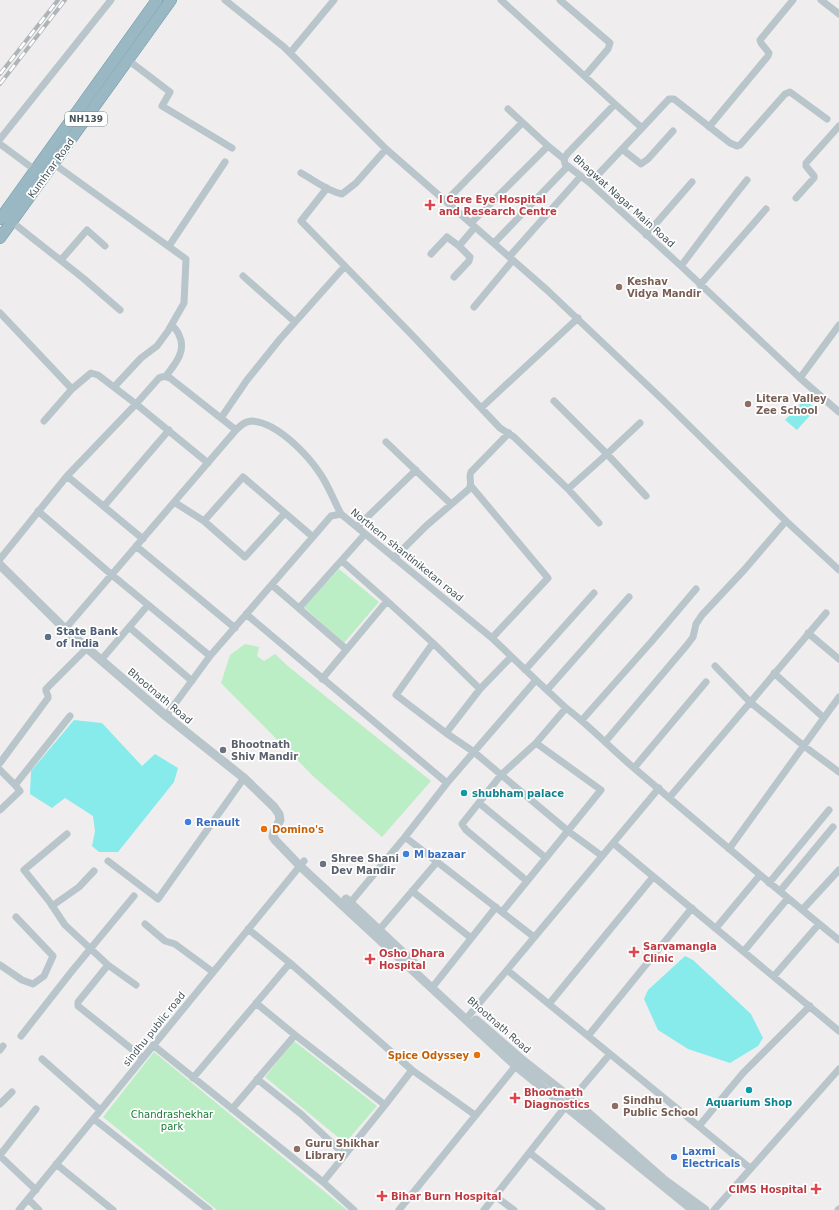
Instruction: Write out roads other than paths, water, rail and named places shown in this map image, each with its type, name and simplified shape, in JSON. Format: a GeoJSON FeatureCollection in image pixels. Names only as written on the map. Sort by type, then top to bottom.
{"type":"FeatureCollection","features":[{"type":"Feature","properties":{"kind":"highway","name":"Kumhrar Road"},"geometry":{"type":"LineString","coordinates":[[0,238],[12,222],[49,160],[157,0]]}},
{"type":"Feature","properties":{"kind":"highway","name":"Kumhrar Road"},"geometry":{"type":"LineString","coordinates":[[0,219],[35,170],[49,160],[128,60],[171,0]]}},
{"type":"Feature","properties":{"kind":"street"},"geometry":{"type":"LineString","coordinates":[[0,139],[111,0]]}},
{"type":"Feature","properties":{"kind":"street"},"geometry":{"type":"LineString","coordinates":[[225,0],[284,47],[386,149],[578,318],[786,521],[839,570]]}},
{"type":"Feature","properties":{"kind":"street"},"geometry":{"type":"LineString","coordinates":[[290,53],[334,0]]}},
{"type":"Feature","properties":{"kind":"street"},"geometry":{"type":"LineString","coordinates":[[501,0],[642,128]]}},
{"type":"Feature","properties":{"kind":"street"},"geometry":{"type":"LineString","coordinates":[[560,0],[610,43],[608,49],[585,76]]}},
{"type":"Feature","properties":{"kind":"street"},"geometry":{"type":"LineString","coordinates":[[709,126],[768,56],[769,53],[760,40],[793,0]]}},
{"type":"Feature","properties":{"kind":"street"},"geometry":{"type":"LineString","coordinates":[[821,0],[839,14]]}},
{"type":"Feature","properties":{"kind":"street"},"geometry":{"type":"LineString","coordinates":[[128,60],[170,92],[162,106],[232,148]]}},
{"type":"Feature","properties":{"kind":"street"},"geometry":{"type":"LineString","coordinates":[[590,183],[671,98],[674,98],[737,146],[740,145],[785,94],[790,92],[827,119]]}},
{"type":"Feature","properties":{"kind":"street","name":"Bhagwat Nagar Main Road"},"geometry":{"type":"LineString","coordinates":[[615,104],[567,154],[566,163],[646,234],[800,378],[839,412]]}},
{"type":"Feature","properties":{"kind":"street"},"geometry":{"type":"LineString","coordinates":[[494,243],[566,163],[508,109]]}},
{"type":"Feature","properties":{"kind":"street"},"geometry":{"type":"LineString","coordinates":[[446,201],[522,123]]}},
{"type":"Feature","properties":{"kind":"street"},"geometry":{"type":"LineString","coordinates":[[796,198],[814,178],[806,166],[806,163],[839,126]]}},
{"type":"Feature","properties":{"kind":"street"},"geometry":{"type":"LineString","coordinates":[[622,149],[641,164],[648,159],[673,131]]}},
{"type":"Feature","properties":{"kind":"street"},"geometry":{"type":"LineString","coordinates":[[0,144],[35,170]]}},
{"type":"Feature","properties":{"kind":"street"},"geometry":{"type":"LineString","coordinates":[[459,246],[473,225],[548,146]]}},
{"type":"Feature","properties":{"kind":"street"},"geometry":{"type":"LineString","coordinates":[[301,173],[326,188],[342,194],[356,183],[386,149]]}},
{"type":"Feature","properties":{"kind":"street"},"geometry":{"type":"LineString","coordinates":[[49,160],[186,259],[184,303],[157,346],[141,358],[114,387]]}},
{"type":"Feature","properties":{"kind":"street"},"geometry":{"type":"LineString","coordinates":[[169,246],[225,162]]}},
{"type":"Feature","properties":{"kind":"street"},"geometry":{"type":"LineString","coordinates":[[474,307],[511,258],[581,176]]}},
{"type":"Feature","properties":{"kind":"street"},"geometry":{"type":"LineString","coordinates":[[681,266],[747,180]]}},
{"type":"Feature","properties":{"kind":"street"},"geometry":{"type":"LineString","coordinates":[[646,234],[692,182]]}},
{"type":"Feature","properties":{"kind":"street"},"geometry":{"type":"LineString","coordinates":[[326,188],[301,221],[500,428],[514,437],[568,489],[599,523]]}},
{"type":"Feature","properties":{"kind":"street"},"geometry":{"type":"LineString","coordinates":[[700,285],[766,209]]}},
{"type":"Feature","properties":{"kind":"street"},"geometry":{"type":"LineString","coordinates":[[12,222],[61,260],[120,310]]}},
{"type":"Feature","properties":{"kind":"street"},"geometry":{"type":"LineString","coordinates":[[61,260],[87,230],[105,246]]}},
{"type":"Feature","properties":{"kind":"street"},"geometry":{"type":"LineString","coordinates":[[431,254],[447,237],[459,246],[470,257],[454,277]]}},
{"type":"Feature","properties":{"kind":"street"},"geometry":{"type":"LineString","coordinates":[[221,418],[247,380],[280,339],[345,266]]}},
{"type":"Feature","properties":{"kind":"street"},"geometry":{"type":"LineString","coordinates":[[243,276],[295,322]]}},
{"type":"Feature","properties":{"kind":"street"},"geometry":{"type":"LineString","coordinates":[[0,313],[72,390]]}},
{"type":"Feature","properties":{"kind":"street"},"geometry":{"type":"LineString","coordinates":[[481,408],[578,318]]}},
{"type":"Feature","properties":{"kind":"street"},"geometry":{"type":"LineString","coordinates":[[0,559],[67,476],[160,378],[162,376],[166,376],[179,358],[182,348],[180,335],[172,324]]}},
{"type":"Feature","properties":{"kind":"street"},"geometry":{"type":"LineString","coordinates":[[800,378],[839,325]]}},
{"type":"Feature","properties":{"kind":"street"},"geometry":{"type":"LineString","coordinates":[[44,421],[72,390],[91,373],[98,375],[114,387],[208,463]]}},
{"type":"Feature","properties":{"kind":"street"},"geometry":{"type":"LineString","coordinates":[[166,376],[236,430]]}},
{"type":"Feature","properties":{"kind":"street"},"geometry":{"type":"LineString","coordinates":[[554,401],[646,496]]}},
{"type":"Feature","properties":{"kind":"street"},"geometry":{"type":"LineString","coordinates":[[65,629],[236,430],[244,423],[251,421],[269,426],[289,438],[322,475],[341,514]]}},
{"type":"Feature","properties":{"kind":"street"},"geometry":{"type":"LineString","coordinates":[[568,489],[640,423]]}},
{"type":"Feature","properties":{"kind":"street"},"geometry":{"type":"LineString","coordinates":[[104,506],[169,430]]}},
{"type":"Feature","properties":{"kind":"street"},"geometry":{"type":"LineString","coordinates":[[394,558],[426,526],[452,504],[470,486],[472,483],[470,475],[471,472],[509,434]]}},
{"type":"Feature","properties":{"kind":"street"},"geometry":{"type":"LineString","coordinates":[[386,442],[452,504]]}},
{"type":"Feature","properties":{"kind":"street"},"geometry":{"type":"LineString","coordinates":[[356,527],[416,470]]}},
{"type":"Feature","properties":{"kind":"street"},"geometry":{"type":"LineString","coordinates":[[67,476],[143,539]]}},
{"type":"Feature","properties":{"kind":"street"},"geometry":{"type":"LineString","coordinates":[[204,521],[243,477],[313,537]]}},
{"type":"Feature","properties":{"kind":"street"},"geometry":{"type":"LineString","coordinates":[[470,486],[548,578],[492,638]]}},
{"type":"Feature","properties":{"kind":"street"},"geometry":{"type":"LineString","coordinates":[[174,502],[204,521],[245,557],[285,513]]}},
{"type":"Feature","properties":{"kind":"street"},"geometry":{"type":"LineString","coordinates":[[38,511],[112,575],[210,656]]}},
{"type":"Feature","properties":{"kind":"street","name":"Northern shantiniketan road"},"geometry":{"type":"LineString","coordinates":[[166,716],[210,656],[246,614],[331,516],[341,514],[492,638],[566,708],[582,720],[634,768],[769,883],[839,940]]}},
{"type":"Feature","properties":{"kind":"street"},"geometry":{"type":"LineString","coordinates":[[605,742],[687,645],[693,637],[696,624],[702,615],[745,569],[786,521]]}},
{"type":"Feature","properties":{"kind":"street"},"geometry":{"type":"LineString","coordinates":[[299,608],[365,534]]}},
{"type":"Feature","properties":{"kind":"street"},"geometry":{"type":"LineString","coordinates":[[136,546],[235,628]]}},
{"type":"Feature","properties":{"kind":"street"},"geometry":{"type":"LineString","coordinates":[[342,560],[433,643],[480,689]]}},
{"type":"Feature","properties":{"kind":"street","name":"Bhootnath Road"},"geometry":{"type":"LineString","coordinates":[[0,565],[65,629],[166,716],[244,778],[274,807],[279,814],[280,820],[274,832],[276,841],[347,904],[467,1017],[518,1062],[664,1180],[706,1210]]}},
{"type":"Feature","properties":{"kind":"street"},"geometry":{"type":"LineString","coordinates":[[272,585],[346,649]]}},
{"type":"Feature","properties":{"kind":"street"},"geometry":{"type":"LineString","coordinates":[[582,720],[696,589]]}},
{"type":"Feature","properties":{"kind":"street"},"geometry":{"type":"LineString","coordinates":[[525,670],[594,593]]}},
{"type":"Feature","properties":{"kind":"street"},"geometry":{"type":"LineString","coordinates":[[547,690],[629,597]]}},
{"type":"Feature","properties":{"kind":"street"},"geometry":{"type":"LineString","coordinates":[[322,679],[387,601]]}},
{"type":"Feature","properties":{"kind":"street"},"geometry":{"type":"LineString","coordinates":[[101,660],[148,605]]}},
{"type":"Feature","properties":{"kind":"street"},"geometry":{"type":"LineString","coordinates":[[669,798],[826,612]]}},
{"type":"Feature","properties":{"kind":"street"},"geometry":{"type":"LineString","coordinates":[[246,614],[447,783]]}},
{"type":"Feature","properties":{"kind":"street"},"geometry":{"type":"LineString","coordinates":[[129,627],[192,681]]}},
{"type":"Feature","properties":{"kind":"street"},"geometry":{"type":"LineString","coordinates":[[808,633],[839,659]]}},
{"type":"Feature","properties":{"kind":"street"},"geometry":{"type":"LineString","coordinates":[[433,643],[396,695],[474,752],[568,831],[602,856]]}},
{"type":"Feature","properties":{"kind":"street"},"geometry":{"type":"LineString","coordinates":[[0,763],[48,698],[46,688],[87,648]]}},
{"type":"Feature","properties":{"kind":"street"},"geometry":{"type":"LineString","coordinates":[[446,733],[480,689],[511,657]]}},
{"type":"Feature","properties":{"kind":"street"},"geometry":{"type":"LineString","coordinates":[[715,666],[804,746],[839,772]]}},
{"type":"Feature","properties":{"kind":"street"},"geometry":{"type":"LineString","coordinates":[[774,674],[824,718]]}},
{"type":"Feature","properties":{"kind":"street"},"geometry":{"type":"LineString","coordinates":[[347,904],[405,837],[447,783],[536,680]]}},
{"type":"Feature","properties":{"kind":"street"},"geometry":{"type":"LineString","coordinates":[[634,768],[706,682]]}},
{"type":"Feature","properties":{"kind":"street"},"geometry":{"type":"LineString","coordinates":[[729,849],[839,697]]}},
{"type":"Feature","properties":{"kind":"street"},"geometry":{"type":"LineString","coordinates":[[527,881],[466,830],[462,824],[501,775],[536,743],[566,708]]}},
{"type":"Feature","properties":{"kind":"street"},"geometry":{"type":"LineString","coordinates":[[15,785],[70,716]]}},
{"type":"Feature","properties":{"kind":"street"},"geometry":{"type":"LineString","coordinates":[[502,912],[601,790],[536,743]]}},
{"type":"Feature","properties":{"kind":"street"},"geometry":{"type":"LineString","coordinates":[[0,770],[20,791],[0,810]]}},
{"type":"Feature","properties":{"kind":"street"},"geometry":{"type":"LineString","coordinates":[[108,861],[158,899],[244,778]]}},
{"type":"Feature","properties":{"kind":"street"},"geometry":{"type":"LineString","coordinates":[[467,1017],[658,788]]}},
{"type":"Feature","properties":{"kind":"street"},"geometry":{"type":"LineString","coordinates":[[479,803],[546,858]]}},
{"type":"Feature","properties":{"kind":"street"},"geometry":{"type":"LineString","coordinates":[[769,883],[829,810]]}},
{"type":"Feature","properties":{"kind":"street"},"geometry":{"type":"LineString","coordinates":[[780,891],[833,827]]}},
{"type":"Feature","properties":{"kind":"street"},"geometry":{"type":"LineString","coordinates":[[67,834],[24,870],[65,925],[108,965],[136,985]]}},
{"type":"Feature","properties":{"kind":"street"},"geometry":{"type":"LineString","coordinates":[[405,837],[534,937]]}},
{"type":"Feature","properties":{"kind":"street"},"geometry":{"type":"LineString","coordinates":[[613,843],[839,1031]]}},
{"type":"Feature","properties":{"kind":"street"},"geometry":{"type":"LineString","coordinates":[[379,930],[437,862]]}},
{"type":"Feature","properties":{"kind":"street","name":"sindhu public road"},"geometry":{"type":"LineString","coordinates":[[19,1210],[302,863]]}},
{"type":"Feature","properties":{"kind":"street"},"geometry":{"type":"LineString","coordinates":[[802,910],[839,870]]}},
{"type":"Feature","properties":{"kind":"street"},"geometry":{"type":"LineString","coordinates":[[52,906],[79,887],[94,871]]}},
{"type":"Feature","properties":{"kind":"street"},"geometry":{"type":"LineString","coordinates":[[716,928],[760,875]]}},
{"type":"Feature","properties":{"kind":"street"},"geometry":{"type":"LineString","coordinates":[[549,1004],[653,877]]}},
{"type":"Feature","properties":{"kind":"street"},"geometry":{"type":"LineString","coordinates":[[412,891],[471,938]]}},
{"type":"Feature","properties":{"kind":"street"},"geometry":{"type":"LineString","coordinates":[[21,1036],[134,896]]}},
{"type":"Feature","properties":{"kind":"street"},"geometry":{"type":"LineString","coordinates":[[744,951],[788,898]]}},
{"type":"Feature","properties":{"kind":"street","name":"Bhootnath Road"},"geometry":{"type":"LineString","coordinates":[[347,904],[379,930],[467,1017]]}},
{"type":"Feature","properties":{"kind":"street"},"geometry":{"type":"LineString","coordinates":[[435,984],[496,907]]}},
{"type":"Feature","properties":{"kind":"street"},"geometry":{"type":"LineString","coordinates":[[588,1036],[692,908]]}},
{"type":"Feature","properties":{"kind":"street"},"geometry":{"type":"LineString","coordinates":[[0,965],[22,980],[33,984],[44,976],[53,956],[16,917]]}},
{"type":"Feature","properties":{"kind":"street"},"geometry":{"type":"LineString","coordinates":[[144,924],[165,941],[175,944],[213,972]]}},
{"type":"Feature","properties":{"kind":"street"},"geometry":{"type":"LineString","coordinates":[[774,976],[819,924]]}},
{"type":"Feature","properties":{"kind":"street"},"geometry":{"type":"LineString","coordinates":[[248,929],[290,963],[412,1070],[475,1115]]}},
{"type":"Feature","properties":{"kind":"street"},"geometry":{"type":"LineString","coordinates":[[193,1078],[290,963]]}},
{"type":"Feature","properties":{"kind":"street"},"geometry":{"type":"LineString","coordinates":[[108,965],[78,1002],[78,1006],[143,1058]]}},
{"type":"Feature","properties":{"kind":"street"},"geometry":{"type":"LineString","coordinates":[[507,970],[750,1168]]}},
{"type":"Feature","properties":{"kind":"street"},"geometry":{"type":"LineString","coordinates":[[256,1004],[385,1105]]}},
{"type":"Feature","properties":{"kind":"street"},"geometry":{"type":"LineString","coordinates":[[699,1126],[743,1073],[810,1006]]}},
{"type":"Feature","properties":{"kind":"street"},"geometry":{"type":"LineString","coordinates":[[232,1109],[294,1035]]}},
{"type":"Feature","properties":{"kind":"street"},"geometry":{"type":"LineString","coordinates":[[153,1045],[322,1182],[354,1210]]}},
{"type":"Feature","properties":{"kind":"street"},"geometry":{"type":"LineString","coordinates":[[484,1210],[610,1054]]}},
{"type":"Feature","properties":{"kind":"street"},"geometry":{"type":"LineString","coordinates":[[42,1059],[100,1110]]}},
{"type":"Feature","properties":{"kind":"street"},"geometry":{"type":"LineString","coordinates":[[399,1210],[518,1062]]}},
{"type":"Feature","properties":{"kind":"street"},"geometry":{"type":"LineString","coordinates":[[714,1210],[839,1069]]}},
{"type":"Feature","properties":{"kind":"street"},"geometry":{"type":"LineString","coordinates":[[322,1182],[346,1155],[412,1070]]}},
{"type":"Feature","properties":{"kind":"street"},"geometry":{"type":"LineString","coordinates":[[257,1079],[300,1114],[346,1155]]}},
{"type":"Feature","properties":{"kind":"street"},"geometry":{"type":"LineString","coordinates":[[0,1104],[12,1092]]}},
{"type":"Feature","properties":{"kind":"street","name":"Bhootnath Road"},"geometry":{"type":"LineString","coordinates":[[569,1103],[693,1210]]}},
{"type":"Feature","properties":{"kind":"street"},"geometry":{"type":"LineString","coordinates":[[36,1109],[0,1156],[36,1190]]}},
{"type":"Feature","properties":{"kind":"street"},"geometry":{"type":"LineString","coordinates":[[94,1119],[209,1210]]}},
{"type":"Feature","properties":{"kind":"street"},"geometry":{"type":"LineString","coordinates":[[530,1152],[602,1210]]}},
{"type":"Feature","properties":{"kind":"street"},"geometry":{"type":"LineString","coordinates":[[56,1164],[113,1210]]}},
{"type":"Feature","properties":{"kind":"street"},"geometry":{"type":"LineString","coordinates":[[495,1196],[514,1210]]}},
{"type":"Feature","properties":{"kind":"street"},"geometry":{"type":"LineString","coordinates":[[28,1199],[39,1210]]}},
{"type":"Feature","properties":{"kind":"water"},"geometry":{"type":"Polygon","coordinates":[[[805,399],[816,409],[797,430],[785,420],[805,399]]]}},
{"type":"Feature","properties":{"kind":"water"},"geometry":{"type":"Polygon","coordinates":[[[74,720],[102,723],[142,766],[155,754],[178,768],[174,782],[118,852],[99,852],[92,846],[95,831],[93,816],[65,798],[52,808],[30,794],[31,771],[74,720]]]}},
{"type":"Feature","properties":{"kind":"water"},"geometry":{"type":"Polygon","coordinates":[[[685,956],[693,960],[751,1014],[763,1038],[758,1046],[730,1063],[688,1049],[658,1030],[644,999],[648,990],[685,956]]]}},
{"type":"Feature","properties":{"kind":"railway"},"geometry":{"type":"LineString","coordinates":[[0,74],[58,0]]}},
{"type":"Feature","properties":{"kind":"railway"},"geometry":{"type":"LineString","coordinates":[[0,84],[65,0]]}},
{"type":"Feature","properties":{"kind":"place","name":"I Care Eye Hospital and Research Centre"},"geometry":{"type":"Point","coordinates":[430,205]}},
{"type":"Feature","properties":{"kind":"place","name":"Keshav Vidya Mandir"},"geometry":{"type":"Point","coordinates":[619,287]}},
{"type":"Feature","properties":{"kind":"place","name":"Litera Valley Zee School"},"geometry":{"type":"Point","coordinates":[748,404]}},
{"type":"Feature","properties":{"kind":"place","name":"State Bank of India"},"geometry":{"type":"Point","coordinates":[48,637]}},
{"type":"Feature","properties":{"kind":"place","name":"Bhootnath Shiv Mandir"},"geometry":{"type":"Point","coordinates":[223,750]}},
{"type":"Feature","properties":{"kind":"place","name":"shubham palace"},"geometry":{"type":"Point","coordinates":[464,793]}},
{"type":"Feature","properties":{"kind":"place","name":"Renault"},"geometry":{"type":"Point","coordinates":[188,822]}},
{"type":"Feature","properties":{"kind":"place","name":"Domino's"},"geometry":{"type":"Point","coordinates":[264,829]}},
{"type":"Feature","properties":{"kind":"place","name":"M bazaar"},"geometry":{"type":"Point","coordinates":[406,854]}},
{"type":"Feature","properties":{"kind":"place","name":"Shree Shani Dev Mandir"},"geometry":{"type":"Point","coordinates":[323,864]}},
{"type":"Feature","properties":{"kind":"place","name":"Sarvamangla Clinic"},"geometry":{"type":"Point","coordinates":[634,952]}},
{"type":"Feature","properties":{"kind":"place","name":"Osho Dhara Hospital"},"geometry":{"type":"Point","coordinates":[370,959]}},
{"type":"Feature","properties":{"kind":"place","name":"Spice Odyssey"},"geometry":{"type":"Point","coordinates":[477,1055]}},
{"type":"Feature","properties":{"kind":"place","name":"Aquarium Shop"},"geometry":{"type":"Point","coordinates":[749,1090]}},
{"type":"Feature","properties":{"kind":"place","name":"Bhootnath Diagnostics"},"geometry":{"type":"Point","coordinates":[515,1098]}},
{"type":"Feature","properties":{"kind":"place","name":"Sindhu Public School"},"geometry":{"type":"Point","coordinates":[615,1106]}},
{"type":"Feature","properties":{"kind":"place","name":"Guru Shikhar Library"},"geometry":{"type":"Point","coordinates":[297,1149]}},
{"type":"Feature","properties":{"kind":"place","name":"Laxmi Electricals"},"geometry":{"type":"Point","coordinates":[674,1157]}},
{"type":"Feature","properties":{"kind":"place","name":"CIMS Hospital"},"geometry":{"type":"Point","coordinates":[816,1189]}},
{"type":"Feature","properties":{"kind":"place","name":"Bihar Burn Hospital"},"geometry":{"type":"Point","coordinates":[382,1196]}},
{"type":"Feature","properties":{"kind":"park label","name":"Chandrashekhar park"},"geometry":{"type":"Point","coordinates":[172,1120]}}]}
